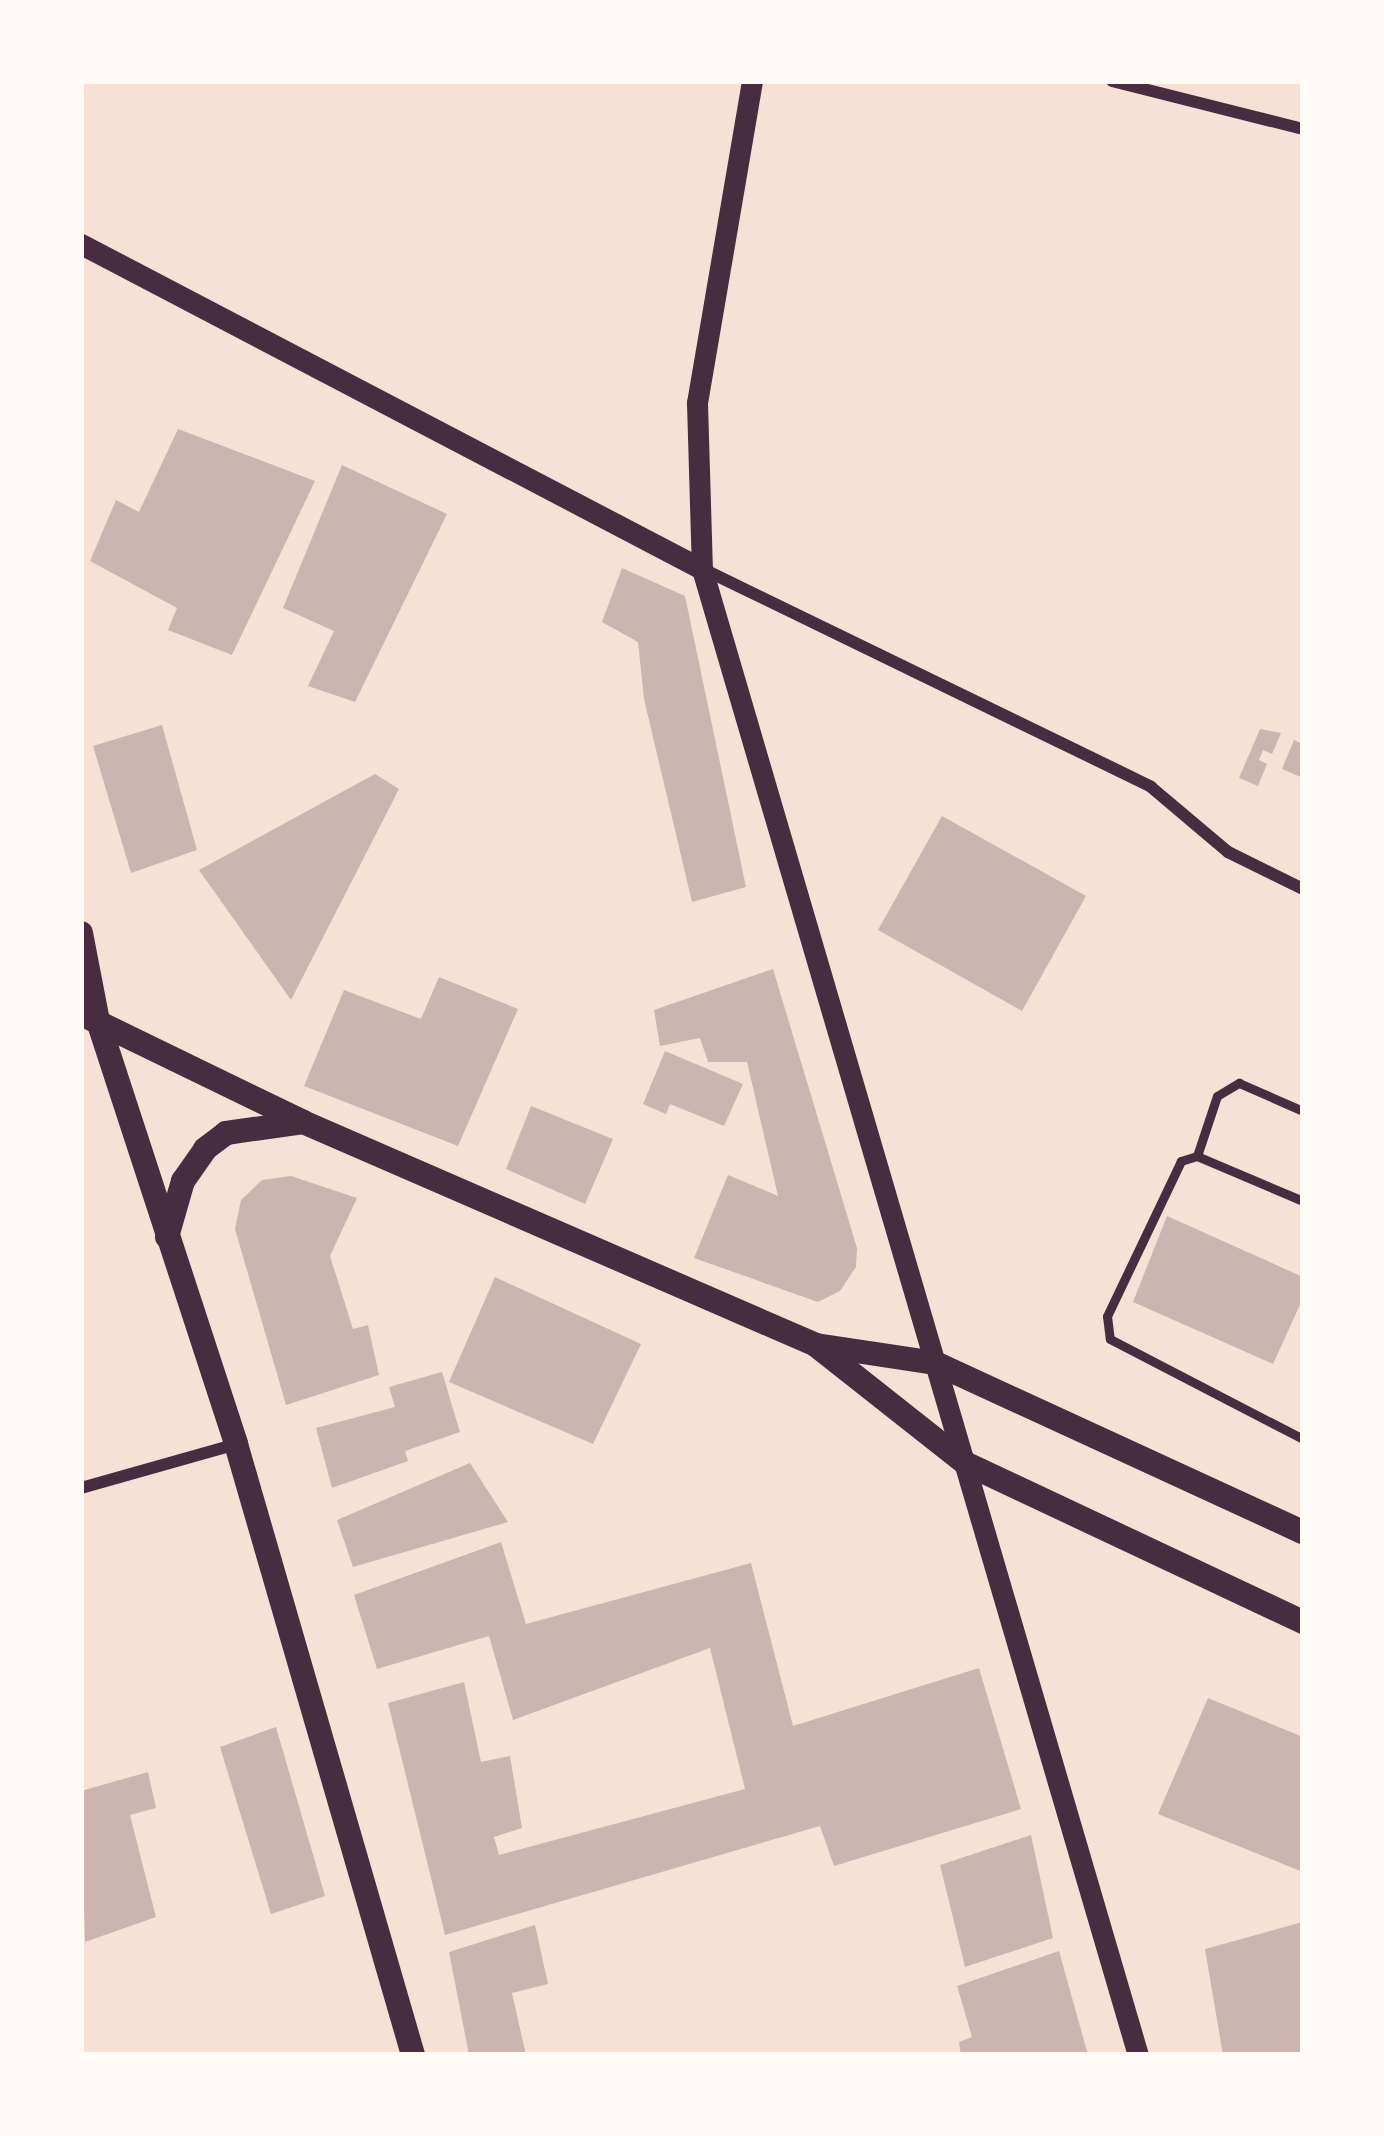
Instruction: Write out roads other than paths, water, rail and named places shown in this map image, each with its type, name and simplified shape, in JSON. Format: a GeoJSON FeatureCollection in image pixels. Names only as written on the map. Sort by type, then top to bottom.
{"type":"FeatureCollection","features":[{"type":"Feature","properties":{"kind":"main road"},"geometry":{"type":"LineString","coordinates":[[81,933],[90,1018],[236,1444],[412,2055]]}},
{"type":"Feature","properties":{"kind":"main road"},"geometry":{"type":"LineString","coordinates":[[90,1018],[303,1121],[816,1345],[935,1364],[1303,1532]]}},
{"type":"Feature","properties":{"kind":"main road"},"geometry":{"type":"LineString","coordinates":[[166,1239],[183,1181],[205,1149],[226,1133],[303,1121]]}},
{"type":"Feature","properties":{"kind":"main road"},"geometry":{"type":"LineString","coordinates":[[816,1345],[965,1462],[1303,1622]]}},
{"type":"Feature","properties":{"kind":"street"},"geometry":{"type":"LineString","coordinates":[[752,81],[697,404],[702,569],[1138,2055]]}},
{"type":"Feature","properties":{"kind":"street"},"geometry":{"type":"LineString","coordinates":[[1112,81],[1303,129]]}},
{"type":"Feature","properties":{"kind":"street"},"geometry":{"type":"LineString","coordinates":[[81,244],[702,569],[1150,787],[1228,852],[1303,889]]}},
{"type":"Feature","properties":{"kind":"street"},"geometry":{"type":"LineString","coordinates":[[81,1488],[236,1444]]}},
{"type":"Feature","properties":{"kind":"lane"},"geometry":{"type":"LineString","coordinates":[[1197,1156],[1216,1096],[1239,1083],[1303,1111]]}},
{"type":"Feature","properties":{"kind":"lane"},"geometry":{"type":"LineString","coordinates":[[1303,1202],[1197,1156],[1180,1161],[1107,1316],[1110,1339],[1303,1439]]}}]}
